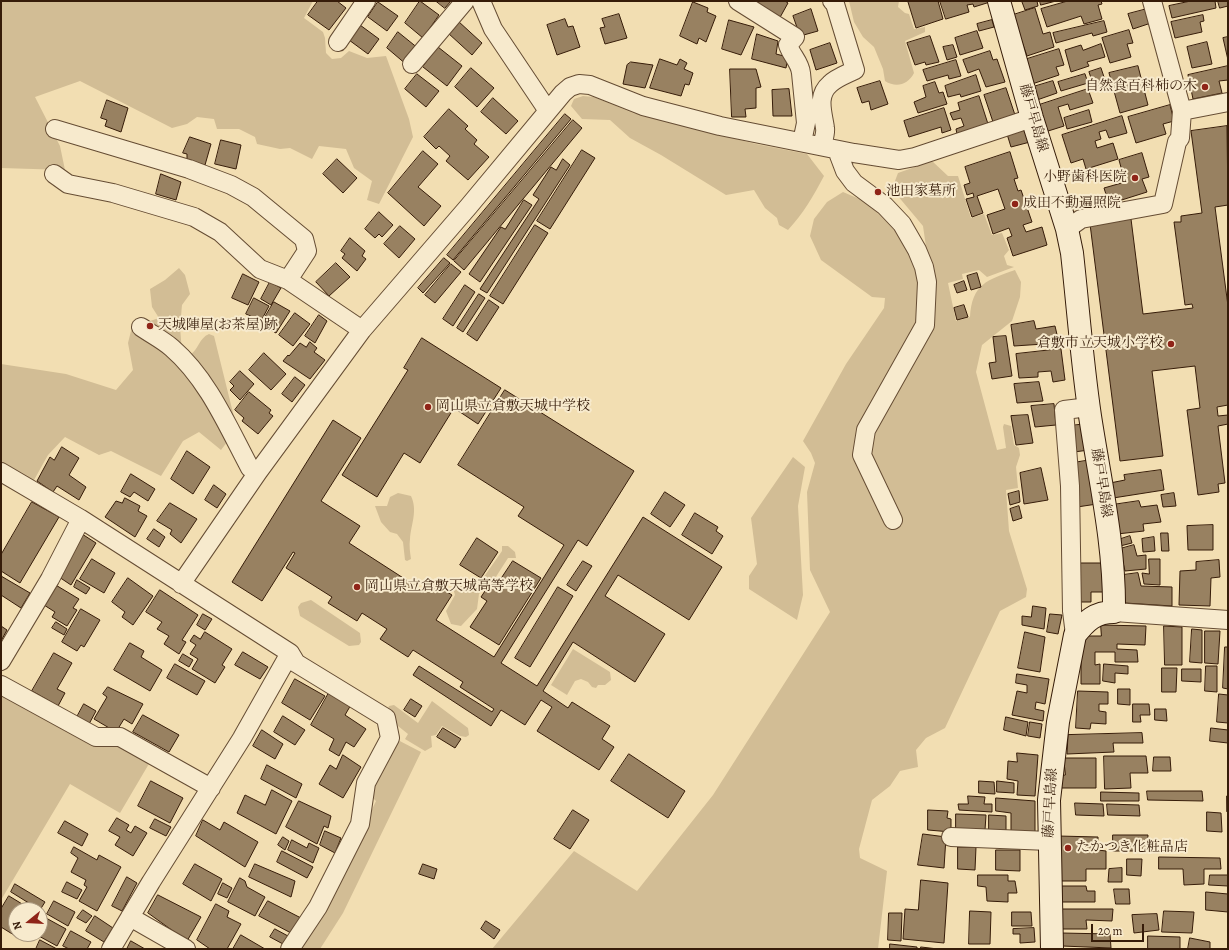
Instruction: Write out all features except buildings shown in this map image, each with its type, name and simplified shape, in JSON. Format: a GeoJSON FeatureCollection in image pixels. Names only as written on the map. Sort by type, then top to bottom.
{"type":"FeatureCollection","features":[{"type":"Feature","properties":{"kind":"main road","name":"藤戸早島線"},"geometry":{"type":"LineString","coordinates":[[999,1],[1032,118],[1067,229],[1072,253],[1089,407],[1112,561],[1114,612]]}},
{"type":"Feature","properties":{"kind":"main road"},"geometry":{"type":"LineString","coordinates":[[1075,635],[1083,625],[1094,616],[1103,612],[1114,612]]}},
{"type":"Feature","properties":{"kind":"main road","name":"藤戸早島線"},"geometry":{"type":"LineString","coordinates":[[1052,949],[1049,800],[1053,758],[1066,678],[1075,635]]}},
{"type":"Feature","properties":{"kind":"street"},"geometry":{"type":"LineString","coordinates":[[338,42],[366,1]]}},
{"type":"Feature","properties":{"kind":"street"},"geometry":{"type":"LineString","coordinates":[[412,64],[465,1]]}},
{"type":"Feature","properties":{"kind":"street"},"geometry":{"type":"LineString","coordinates":[[481,1],[493,29],[548,111]]}},
{"type":"Feature","properties":{"kind":"street"},"geometry":{"type":"LineString","coordinates":[[738,1],[795,37],[788,45],[791,54],[800,67],[801,73],[806,123],[802,142]]}},
{"type":"Feature","properties":{"kind":"street"},"geometry":{"type":"LineString","coordinates":[[832,1],[835,4],[855,70],[830,84],[824,90],[821,98],[821,110],[829,148],[854,183],[885,206],[902,224],[924,267],[927,282],[924,325],[866,430],[862,456],[894,520]]}},
{"type":"Feature","properties":{"kind":"street"},"geometry":{"type":"LineString","coordinates":[[1067,229],[1081,219],[1163,204],[1177,142],[1180,138],[1182,111],[1152,1]]}},
{"type":"Feature","properties":{"kind":"street"},"geometry":{"type":"LineString","coordinates":[[181,584],[258,472],[362,330],[570,87],[579,84],[590,85],[643,106],[720,126],[829,148],[899,160],[915,157],[1032,118]]}},
{"type":"Feature","properties":{"kind":"street"},"geometry":{"type":"LineString","coordinates":[[1182,111],[1228,102]]}},
{"type":"Feature","properties":{"kind":"street"},"geometry":{"type":"LineString","coordinates":[[55,130],[189,169],[231,185],[253,197],[304,239],[307,251],[288,280]]}},
{"type":"Feature","properties":{"kind":"street"},"geometry":{"type":"LineString","coordinates":[[54,174],[68,184],[113,193],[194,217],[220,232],[260,269],[288,280],[362,330]]}},
{"type":"Feature","properties":{"kind":"street"},"geometry":{"type":"LineString","coordinates":[[141,327],[172,348],[194,373],[213,400],[250,468],[258,472]]}},
{"type":"Feature","properties":{"kind":"street"},"geometry":{"type":"LineString","coordinates":[[1075,635],[1072,611],[1070,486],[1064,410],[1089,407]]}},
{"type":"Feature","properties":{"kind":"street"},"geometry":{"type":"LineString","coordinates":[[3,476],[81,519],[290,653],[296,663],[386,718],[390,738],[366,783],[360,824],[318,907],[290,949]]}},
{"type":"Feature","properties":{"kind":"street"},"geometry":{"type":"LineString","coordinates":[[1,661],[50,579],[81,519]]}},
{"type":"Feature","properties":{"kind":"street"},"geometry":{"type":"LineString","coordinates":[[1114,612],[1228,620]]}},
{"type":"Feature","properties":{"kind":"street"},"geometry":{"type":"LineString","coordinates":[[111,949],[250,725],[290,653]]}},
{"type":"Feature","properties":{"kind":"street"},"geometry":{"type":"LineString","coordinates":[[1,685],[96,737],[120,736],[211,788]]}},
{"type":"Feature","properties":{"kind":"street"},"geometry":{"type":"LineString","coordinates":[[951,837],[1049,842]]}},
{"type":"Feature","properties":{"kind":"street"},"geometry":{"type":"LineString","coordinates":[[130,917],[186,949]]}},
{"type":"Feature","properties":{"kind":"shaded area"},"geometry":{"type":"Polygon","coordinates":[[[1,1],[313,1],[304,18],[323,32],[326,53],[332,59],[341,58],[349,51],[367,58],[386,56],[409,119],[413,137],[379,204],[367,200],[372,181],[354,168],[346,149],[319,146],[312,159],[290,148],[280,149],[257,144],[255,137],[239,129],[217,129],[214,119],[197,117],[187,124],[172,128],[80,81],[35,97],[60,146],[65,170],[1,168],[1,1]]]}},
{"type":"Feature","properties":{"kind":"shaded area"},"geometry":{"type":"Polygon","coordinates":[[[849,1],[899,1],[898,7],[905,13],[909,14],[914,29],[925,27],[925,32],[905,41],[914,73],[905,83],[897,85],[885,81],[883,69],[874,47],[863,37],[854,22],[849,1]]]}},
{"type":"Feature","properties":{"kind":"shaded area"},"geometry":{"type":"Polygon","coordinates":[[[583,96],[594,97],[633,113],[756,144],[807,154],[824,176],[808,204],[788,230],[779,225],[777,218],[765,208],[754,190],[726,195],[661,155],[630,138],[610,120],[582,119],[571,106],[574,99],[583,96]]]}},
{"type":"Feature","properties":{"kind":"shaded area"},"geometry":{"type":"Polygon","coordinates":[[[932,161],[948,176],[958,176],[971,218],[984,214],[992,235],[1002,233],[1009,250],[1004,256],[1007,265],[1014,267],[987,277],[979,270],[962,274],[963,279],[948,283],[956,321],[970,317],[974,297],[978,290],[989,281],[1015,270],[1021,282],[1020,297],[1012,321],[982,345],[976,372],[997,450],[1006,448],[1003,427],[1004,424],[1011,426],[1014,445],[1019,448],[1020,455],[1016,467],[1018,488],[1006,490],[1009,531],[1027,589],[1026,597],[1000,611],[945,728],[926,738],[916,750],[918,767],[900,771],[890,786],[872,800],[859,849],[860,858],[887,871],[878,949],[492,949],[574,851],[637,891],[713,795],[830,612],[810,570],[807,492],[815,463],[811,453],[803,441],[846,364],[884,308],[885,298],[872,297],[821,260],[810,236],[814,219],[827,202],[843,192],[883,209],[898,227],[916,258],[922,273],[923,284],[919,324],[861,427],[851,464],[854,454],[871,431],[906,371],[929,324],[930,274],[923,226],[892,189],[898,173],[932,161]]]}},
{"type":"Feature","properties":{"kind":"shaded area"},"geometry":{"type":"Polygon","coordinates":[[[179,268],[185,275],[190,294],[182,305],[180,327],[182,352],[190,355],[203,338],[209,334],[214,336],[237,429],[221,450],[199,432],[183,441],[161,476],[111,451],[99,455],[65,437],[48,455],[34,480],[24,481],[1,467],[1,364],[66,374],[116,390],[133,370],[128,343],[132,327],[159,318],[152,307],[150,289],[165,280],[179,268]]]}},
{"type":"Feature","properties":{"kind":"shaded area"},"geometry":{"type":"Polygon","coordinates":[[[793,457],[805,467],[798,506],[803,595],[797,620],[749,589],[749,576],[757,564],[751,518],[793,457]]]}},
{"type":"Feature","properties":{"kind":"shaded area"},"geometry":{"type":"Polygon","coordinates":[[[398,493],[411,496],[414,507],[414,518],[410,542],[411,559],[407,561],[405,560],[403,542],[397,534],[390,532],[381,522],[375,506],[387,506],[390,497],[398,493]]]}},
{"type":"Feature","properties":{"kind":"shaded area"},"geometry":{"type":"Polygon","coordinates":[[[502,546],[508,546],[515,552],[516,558],[508,558],[492,583],[488,583],[479,594],[477,609],[461,626],[451,624],[446,611],[455,595],[453,588],[456,582],[467,580],[481,581],[502,551],[502,546]]]}},
{"type":"Feature","properties":{"kind":"shaded area"},"geometry":{"type":"Polygon","coordinates":[[[311,600],[360,633],[361,642],[359,645],[349,646],[300,616],[298,607],[301,603],[311,600]]]}},
{"type":"Feature","properties":{"kind":"shaded area"},"geometry":{"type":"Polygon","coordinates":[[[573,649],[610,672],[611,680],[605,685],[598,685],[596,688],[592,687],[588,682],[581,679],[575,681],[567,695],[551,685],[573,649]]]}},
{"type":"Feature","properties":{"kind":"shaded area"},"geometry":{"type":"Polygon","coordinates":[[[1,691],[124,746],[150,762],[120,813],[70,784],[1,900],[1,691]]]}},
{"type":"Feature","properties":{"kind":"shaded area"},"geometry":{"type":"Polygon","coordinates":[[[432,701],[468,728],[469,735],[466,737],[460,736],[442,726],[436,735],[431,736],[432,747],[425,751],[405,739],[408,734],[398,726],[387,711],[389,706],[394,705],[418,723],[432,701]]]}},
{"type":"Feature","properties":{"kind":"shaded area"},"geometry":{"type":"Polygon","coordinates":[[[394,738],[421,752],[343,913],[320,949],[299,949],[350,855],[376,801],[371,796],[375,782],[394,738]]]}},
{"type":"Feature","properties":{"kind":"place","name":"自然食百科柿の木"},"geometry":{"type":"Point","coordinates":[1205,87]}},
{"type":"Feature","properties":{"kind":"place","name":"小野歯科医院"},"geometry":{"type":"Point","coordinates":[1135,178]}},
{"type":"Feature","properties":{"kind":"place","name":"池田家墓所"},"geometry":{"type":"Point","coordinates":[878,192]}},
{"type":"Feature","properties":{"kind":"place","name":"成田不動遍照院"},"geometry":{"type":"Point","coordinates":[1015,204]}},
{"type":"Feature","properties":{"kind":"place","name":"天城陣屋(お茶屋)跡"},"geometry":{"type":"Point","coordinates":[150,326]}},
{"type":"Feature","properties":{"kind":"place","name":"倉敷市立天城小学校"},"geometry":{"type":"Point","coordinates":[1171,344]}},
{"type":"Feature","properties":{"kind":"place","name":"岡山県立倉敷天城中学校"},"geometry":{"type":"Point","coordinates":[428,407]}},
{"type":"Feature","properties":{"kind":"place","name":"岡山県立倉敷天城高等学校"},"geometry":{"type":"Point","coordinates":[357,587]}},
{"type":"Feature","properties":{"kind":"place","name":"たかつき化粧品店"},"geometry":{"type":"Point","coordinates":[1068,848]}}]}
